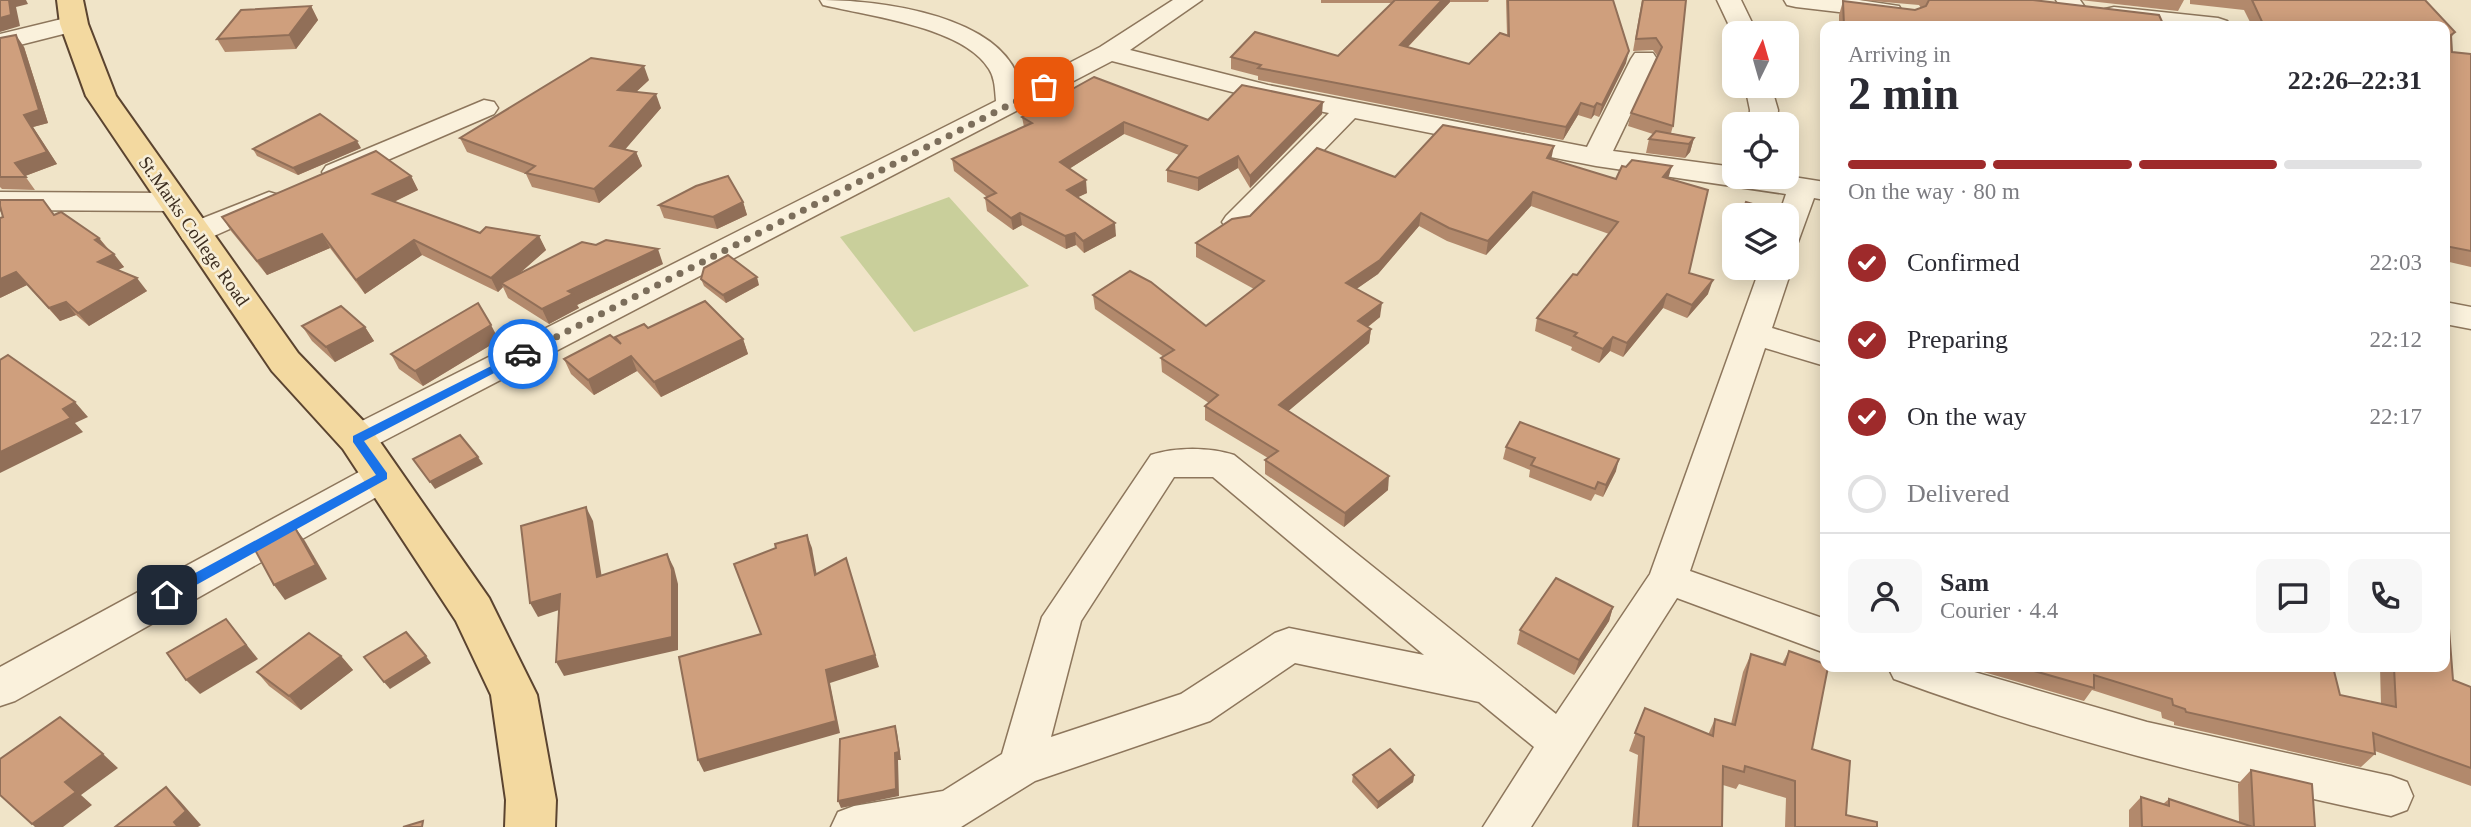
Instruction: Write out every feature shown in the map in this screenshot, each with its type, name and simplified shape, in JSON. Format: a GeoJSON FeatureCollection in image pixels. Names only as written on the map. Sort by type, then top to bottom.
{"type":"FeatureCollection","features":[{"type":"Feature","properties":{"kind":"main road","name":"St.Marks College Road"},"geometry":{"type":"LineString","coordinates":[[72,12],[101,96],[285,362],[357,439],[473,611],[514,695],[531,800],[530,827]]}},
{"type":"Feature","properties":{"kind":"street"},"geometry":{"type":"LineString","coordinates":[[832,0],[932,26],[983,48],[998,60],[1005,72],[1010,104]]}},
{"type":"Feature","properties":{"kind":"street"},"geometry":{"type":"LineString","coordinates":[[357,439],[1109,52],[1190,0]]}},
{"type":"Feature","properties":{"kind":"street"},"geometry":{"type":"LineString","coordinates":[[1730,0],[1740,21]]}},
{"type":"Feature","properties":{"kind":"street"},"geometry":{"type":"LineString","coordinates":[[1796,0],[1910,13]]}},
{"type":"Feature","properties":{"kind":"street"},"geometry":{"type":"LineString","coordinates":[[2069,11],[2168,21]]}},
{"type":"Feature","properties":{"kind":"street"},"geometry":{"type":"LineString","coordinates":[[0,42],[72,12]]}},
{"type":"Feature","properties":{"kind":"street"},"geometry":{"type":"LineString","coordinates":[[1109,52],[1267,93],[1596,157],[1722,174]]}},
{"type":"Feature","properties":{"kind":"street"},"geometry":{"type":"LineString","coordinates":[[1596,157],[1644,59]]}},
{"type":"Feature","properties":{"kind":"street"},"geometry":{"type":"LineString","coordinates":[[194,233],[484,108]]}},
{"type":"Feature","properties":{"kind":"street"},"geometry":{"type":"LineString","coordinates":[[1237,222],[1349,109]]}},
{"type":"Feature","properties":{"kind":"street"},"geometry":{"type":"LineString","coordinates":[[1799,215],[1814,189]]}},
{"type":"Feature","properties":{"kind":"street"},"geometry":{"type":"LineString","coordinates":[[0,201],[172,202]]}},
{"type":"Feature","properties":{"kind":"street"},"geometry":{"type":"LineString","coordinates":[[1506,827],[1668,579],[1772,280]]}},
{"type":"Feature","properties":{"kind":"street"},"geometry":{"type":"LineString","coordinates":[[1754,334],[1820,354]]}},
{"type":"Feature","properties":{"kind":"street"},"geometry":{"type":"LineString","coordinates":[[1021,766],[1062,617],[1164,464],[1221,464],[1561,744]]}},
{"type":"Feature","properties":{"kind":"street"},"geometry":{"type":"LineString","coordinates":[[0,688],[383,476]]}},
{"type":"Feature","properties":{"kind":"street"},"geometry":{"type":"LineString","coordinates":[[1668,579],[1820,634]]}},
{"type":"Feature","properties":{"kind":"street"},"geometry":{"type":"LineString","coordinates":[[854,827],[952,810],[1021,766],[1195,708],[1289,645],[1492,687]]}},
{"type":"Feature","properties":{"kind":"street"},"geometry":{"type":"LineString","coordinates":[[1922,672],[1984,696],[2096,729],[2242,765],[2391,796]]}},
{"type":"Feature","properties":{"kind":"green space"},"geometry":{"type":"Polygon","coordinates":[[[949,197],[1029,286],[914,332],[840,237],[949,197]]]}},
{"type":"Feature","properties":{"kind":"building"},"geometry":{"type":"Polygon","coordinates":[[[0,0],[9,0],[11,15],[0,18],[0,0]]]}},
{"type":"Feature","properties":{"kind":"building"},"geometry":{"type":"Polygon","coordinates":[[[1395,0],[1442,0],[1400,45],[1469,64],[1500,33],[1509,36],[1508,0],[1613,0],[1629,51],[1602,105],[1597,103],[1594,107],[1581,103],[1566,127],[1258,68],[1261,65],[1231,57],[1255,32],[1338,56],[1395,0]]]}},
{"type":"Feature","properties":{"kind":"building"},"geometry":{"type":"Polygon","coordinates":[[[1643,0],[1686,0],[1673,126],[1631,113],[1662,47],[1656,38],[1636,39],[1643,0]]]}},
{"type":"Feature","properties":{"kind":"building"},"geometry":{"type":"Polygon","coordinates":[[[1929,0],[2033,0],[2159,15],[2162,21],[1844,21],[1843,1],[1915,10],[1926,6],[1929,0]]]}},
{"type":"Feature","properties":{"kind":"building"},"geometry":{"type":"Polygon","coordinates":[[[2252,0],[2425,0],[2445,21],[2262,21],[2252,0]]]}},
{"type":"Feature","properties":{"kind":"building"},"geometry":{"type":"Polygon","coordinates":[[[311,6],[289,35],[217,39],[241,10],[311,6]]]}},
{"type":"Feature","properties":{"kind":"building"},"geometry":{"type":"Polygon","coordinates":[[[2450,27],[2455,32],[2451,35],[2452,52],[2471,54],[2471,251],[2450,247],[2450,27]]]}},
{"type":"Feature","properties":{"kind":"building"},"geometry":{"type":"Polygon","coordinates":[[[16,35],[39,110],[24,115],[47,152],[15,163],[26,177],[0,177],[0,38],[16,35]]]}},
{"type":"Feature","properties":{"kind":"building"},"geometry":{"type":"Polygon","coordinates":[[[591,58],[644,66],[618,90],[656,94],[610,146],[636,152],[594,189],[526,173],[535,166],[460,138],[591,58]]]}},
{"type":"Feature","properties":{"kind":"building"},"geometry":{"type":"Polygon","coordinates":[[[1094,77],[1208,120],[1242,85],[1323,102],[1250,176],[1238,156],[1198,178],[1167,170],[1187,146],[1124,122],[1060,162],[1086,180],[1067,190],[1115,223],[1083,241],[1075,233],[1065,236],[1020,213],[1011,218],[985,198],[996,193],[952,159],[1032,123],[1022,117],[1094,77]]]}},
{"type":"Feature","properties":{"kind":"building"},"geometry":{"type":"Polygon","coordinates":[[[320,114],[357,141],[293,168],[253,149],[320,114]]]}},
{"type":"Feature","properties":{"kind":"building"},"geometry":{"type":"Polygon","coordinates":[[[1443,125],[1554,146],[1547,158],[1616,179],[1622,166],[1626,167],[1632,160],[1672,166],[1663,177],[1708,190],[1689,273],[1713,280],[1692,305],[1667,294],[1627,343],[1613,337],[1603,349],[1574,336],[1577,333],[1537,318],[1573,274],[1577,275],[1618,222],[1533,192],[1488,241],[1449,228],[1421,213],[1380,260],[1346,283],[1382,303],[1358,321],[1371,329],[1279,405],[1389,476],[1345,513],[1265,460],[1278,451],[1205,406],[1218,395],[1161,358],[1174,350],[1093,295],[1130,271],[1151,282],[1206,326],[1264,281],[1196,243],[1232,219],[1250,216],[1317,148],[1395,177],[1443,125]]]}},
{"type":"Feature","properties":{"kind":"building"},"geometry":{"type":"Polygon","coordinates":[[[1656,131],[1694,138],[1689,144],[1649,139],[1656,131]]]}},
{"type":"Feature","properties":{"kind":"building"},"geometry":{"type":"Polygon","coordinates":[[[376,151],[411,176],[373,194],[480,233],[486,227],[539,236],[491,278],[414,240],[356,280],[322,234],[257,261],[222,217],[376,151]]]}},
{"type":"Feature","properties":{"kind":"building"},"geometry":{"type":"Polygon","coordinates":[[[728,176],[743,202],[713,217],[659,205],[696,186],[728,176]]]}},
{"type":"Feature","properties":{"kind":"building"},"geometry":{"type":"Polygon","coordinates":[[[0,200],[43,200],[54,215],[61,212],[99,238],[95,240],[114,254],[98,262],[137,278],[78,313],[66,302],[49,308],[16,272],[0,279],[0,218],[3,217],[0,200]]]}},
{"type":"Feature","properties":{"kind":"building"},"geometry":{"type":"Polygon","coordinates":[[[606,240],[658,249],[568,291],[573,294],[542,309],[501,283],[582,242],[596,245],[606,240]]]}},
{"type":"Feature","properties":{"kind":"building"},"geometry":{"type":"Polygon","coordinates":[[[728,255],[757,277],[723,295],[701,279],[704,268],[728,255]]]}},
{"type":"Feature","properties":{"kind":"building"},"geometry":{"type":"Polygon","coordinates":[[[705,301],[743,339],[654,382],[631,356],[588,380],[564,359],[610,335],[621,344],[615,337],[644,324],[648,328],[705,301]]]}},
{"type":"Feature","properties":{"kind":"building"},"geometry":{"type":"Polygon","coordinates":[[[478,303],[491,325],[415,371],[391,354],[478,303]]]}},
{"type":"Feature","properties":{"kind":"building"},"geometry":{"type":"Polygon","coordinates":[[[341,306],[365,327],[326,347],[302,326],[341,306]]]}},
{"type":"Feature","properties":{"kind":"building"},"geometry":{"type":"Polygon","coordinates":[[[8,355],[75,402],[63,409],[71,418],[0,452],[0,360],[8,355]]]}},
{"type":"Feature","properties":{"kind":"building"},"geometry":{"type":"Polygon","coordinates":[[[1520,422],[1619,459],[1606,485],[1598,482],[1595,489],[1531,465],[1535,458],[1506,447],[1520,422]]]}},
{"type":"Feature","properties":{"kind":"building"},"geometry":{"type":"Polygon","coordinates":[[[460,435],[478,457],[430,482],[413,459],[460,435]]]}},
{"type":"Feature","properties":{"kind":"building"},"geometry":{"type":"Polygon","coordinates":[[[586,507],[597,577],[667,554],[672,570],[672,637],[556,662],[560,594],[530,603],[521,526],[586,507]]]}},
{"type":"Feature","properties":{"kind":"building"},"geometry":{"type":"Polygon","coordinates":[[[294,526],[316,565],[274,585],[254,548],[294,526]]]}},
{"type":"Feature","properties":{"kind":"building"},"geometry":{"type":"Polygon","coordinates":[[[807,535],[815,575],[846,558],[875,655],[826,670],[836,721],[698,760],[679,657],[761,634],[734,564],[776,548],[775,544],[807,535]]]}},
{"type":"Feature","properties":{"kind":"building"},"geometry":{"type":"Polygon","coordinates":[[[1556,578],[1613,607],[1579,660],[1520,630],[1556,578]]]}},
{"type":"Feature","properties":{"kind":"building"},"geometry":{"type":"Polygon","coordinates":[[[226,619],[246,645],[186,680],[167,653],[226,619]]]}},
{"type":"Feature","properties":{"kind":"building"},"geometry":{"type":"Polygon","coordinates":[[[406,632],[426,656],[384,682],[364,657],[406,632]]]}},
{"type":"Feature","properties":{"kind":"building"},"geometry":{"type":"Polygon","coordinates":[[[309,633],[341,656],[289,696],[257,672],[309,633]]]}},
{"type":"Feature","properties":{"kind":"building"},"geometry":{"type":"Polygon","coordinates":[[[2450,642],[2453,680],[2471,687],[2471,768],[2373,733],[2375,754],[2186,712],[2185,709],[2173,705],[2172,699],[2094,675],[2094,688],[2038,672],[2334,672],[2340,695],[2396,707],[2394,672],[2450,672],[2450,642]]]}},
{"type":"Feature","properties":{"kind":"building"},"geometry":{"type":"Polygon","coordinates":[[[1789,651],[1820,662],[1820,672],[1827,672],[1812,749],[1850,761],[1846,815],[1877,822],[1877,827],[1795,827],[1795,781],[1745,766],[1744,772],[1723,766],[1722,827],[1638,827],[1644,737],[1635,733],[1645,708],[1713,736],[1715,719],[1735,725],[1751,654],[1785,665],[1789,651]]]}},
{"type":"Feature","properties":{"kind":"building"},"geometry":{"type":"Polygon","coordinates":[[[60,717],[103,754],[65,782],[76,792],[32,824],[0,795],[0,759],[60,717]]]}},
{"type":"Feature","properties":{"kind":"building"},"geometry":{"type":"Polygon","coordinates":[[[895,726],[899,752],[895,753],[896,789],[838,801],[840,739],[895,726]]]}},
{"type":"Feature","properties":{"kind":"building"},"geometry":{"type":"Polygon","coordinates":[[[1390,749],[1414,775],[1378,802],[1353,775],[1390,749]]]}},
{"type":"Feature","properties":{"kind":"building"},"geometry":{"type":"Polygon","coordinates":[[[2251,770],[2312,784],[2315,827],[2254,827],[2251,770]]]}},
{"type":"Feature","properties":{"kind":"building"},"geometry":{"type":"Polygon","coordinates":[[[166,787],[186,811],[174,822],[178,827],[115,827],[166,787]]]}},
{"type":"Feature","properties":{"kind":"building"},"geometry":{"type":"Polygon","coordinates":[[[2141,797],[2169,806],[2169,799],[2253,827],[2142,827],[2141,797]]]}},
{"type":"Feature","properties":{"kind":"building"},"geometry":{"type":"Polygon","coordinates":[[[423,821],[422,827],[403,827],[423,821]]]}},
{"type":"Feature","properties":{"kind":"way so far"},"geometry":{"type":"LineString","coordinates":[[523,354],[1044,87]]}},
{"type":"Feature","properties":{"kind":"route"},"geometry":{"type":"LineString","coordinates":[[167,595],[383,476],[357,439],[523,354]]}}]}
